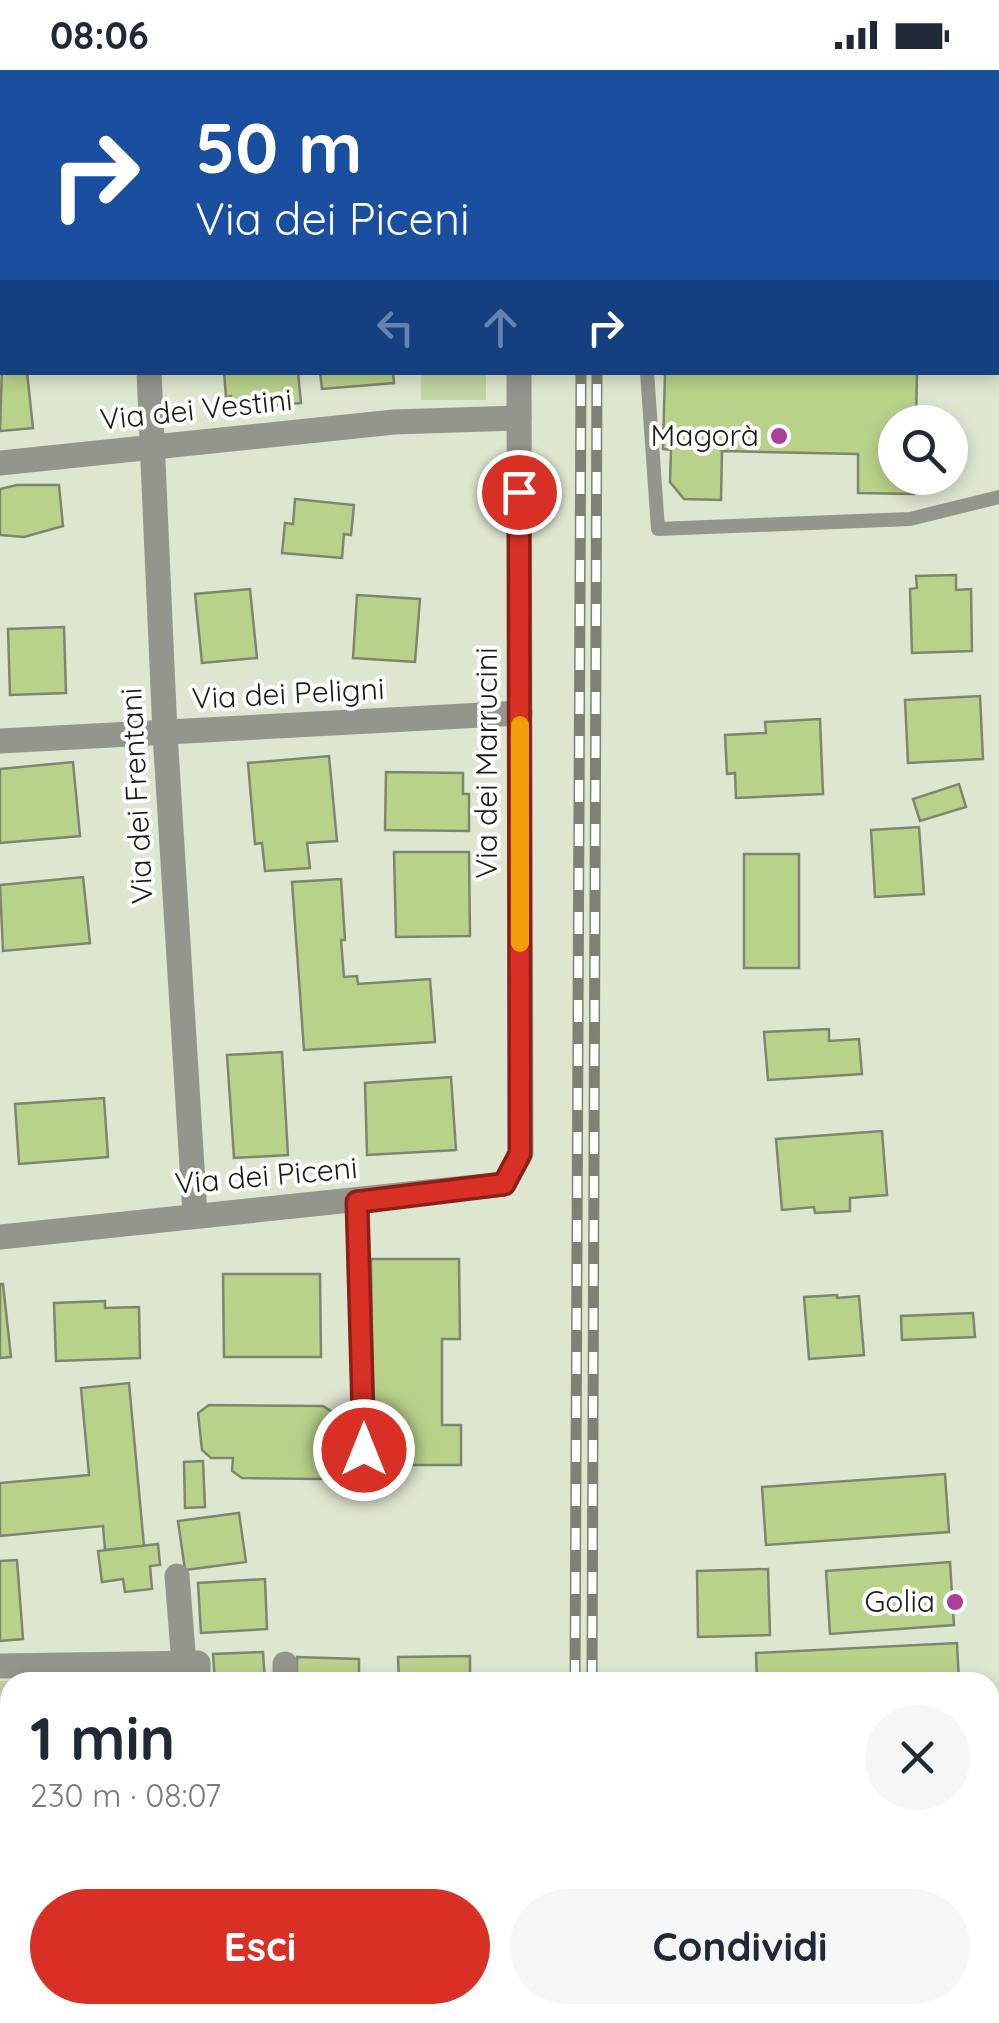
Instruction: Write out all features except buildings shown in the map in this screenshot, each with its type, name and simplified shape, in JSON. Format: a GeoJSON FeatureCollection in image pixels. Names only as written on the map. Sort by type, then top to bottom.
{"type":"FeatureCollection","features":[{"type":"Feature","properties":{"kind":"street","name":"Via dei Frentani"},"geometry":{"type":"LineString","coordinates":[[149,375],[165,734],[195,1215]]}},
{"type":"Feature","properties":{"kind":"street","name":"Via dei Marrucini"},"geometry":{"type":"LineString","coordinates":[[520,375],[520,1154]]}},
{"type":"Feature","properties":{"kind":"street","name":"Via dei Vestini"},"geometry":{"type":"LineString","coordinates":[[0,462],[394,422],[519,418]]}},
{"type":"Feature","properties":{"kind":"street","name":"Via dei Peligni"},"geometry":{"type":"LineString","coordinates":[[0,741],[520,713]]}},
{"type":"Feature","properties":{"kind":"street","name":"Via dei Piceni"},"geometry":{"type":"LineString","coordinates":[[0,1237],[504,1184],[520,1154]]}},
{"type":"Feature","properties":{"kind":"street"},"geometry":{"type":"LineString","coordinates":[[177,1576],[191,1672]]}},
{"type":"Feature","properties":{"kind":"street"},"geometry":{"type":"LineString","coordinates":[[0,1666],[164,1672]]}},
{"type":"Feature","properties":{"kind":"lane"},"geometry":{"type":"LineString","coordinates":[[646,375],[658,529],[910,518],[999,497]]}},
{"type":"Feature","properties":{"kind":"lane"},"geometry":{"type":"LineString","coordinates":[[357,1202],[363,1480]]}},
{"type":"Feature","properties":{"kind":"green space"},"geometry":{"type":"Polygon","coordinates":[[[421,375],[486,375],[486,400],[421,400],[421,375]]]}},
{"type":"Feature","properties":{"kind":"railway"},"geometry":{"type":"LineString","coordinates":[[575,1672],[581,375]]}},
{"type":"Feature","properties":{"kind":"railway"},"geometry":{"type":"LineString","coordinates":[[592,1672],[597,375]]}},
{"type":"Feature","properties":{"kind":"slow traffic"},"geometry":{"type":"LineString","coordinates":[[520,725],[520,943]]}},
{"type":"Feature","properties":{"kind":"place","name":"Magorà"},"geometry":{"type":"Point","coordinates":[779,436]}},
{"type":"Feature","properties":{"kind":"place","name":"Golia"},"geometry":{"type":"Point","coordinates":[955,1602]}},
{"type":"Feature","properties":{"kind":"route"},"geometry":{"type":"LineString","coordinates":[[364,1450],[357,1202],[504,1184],[520,1154],[519,492]]}}]}
